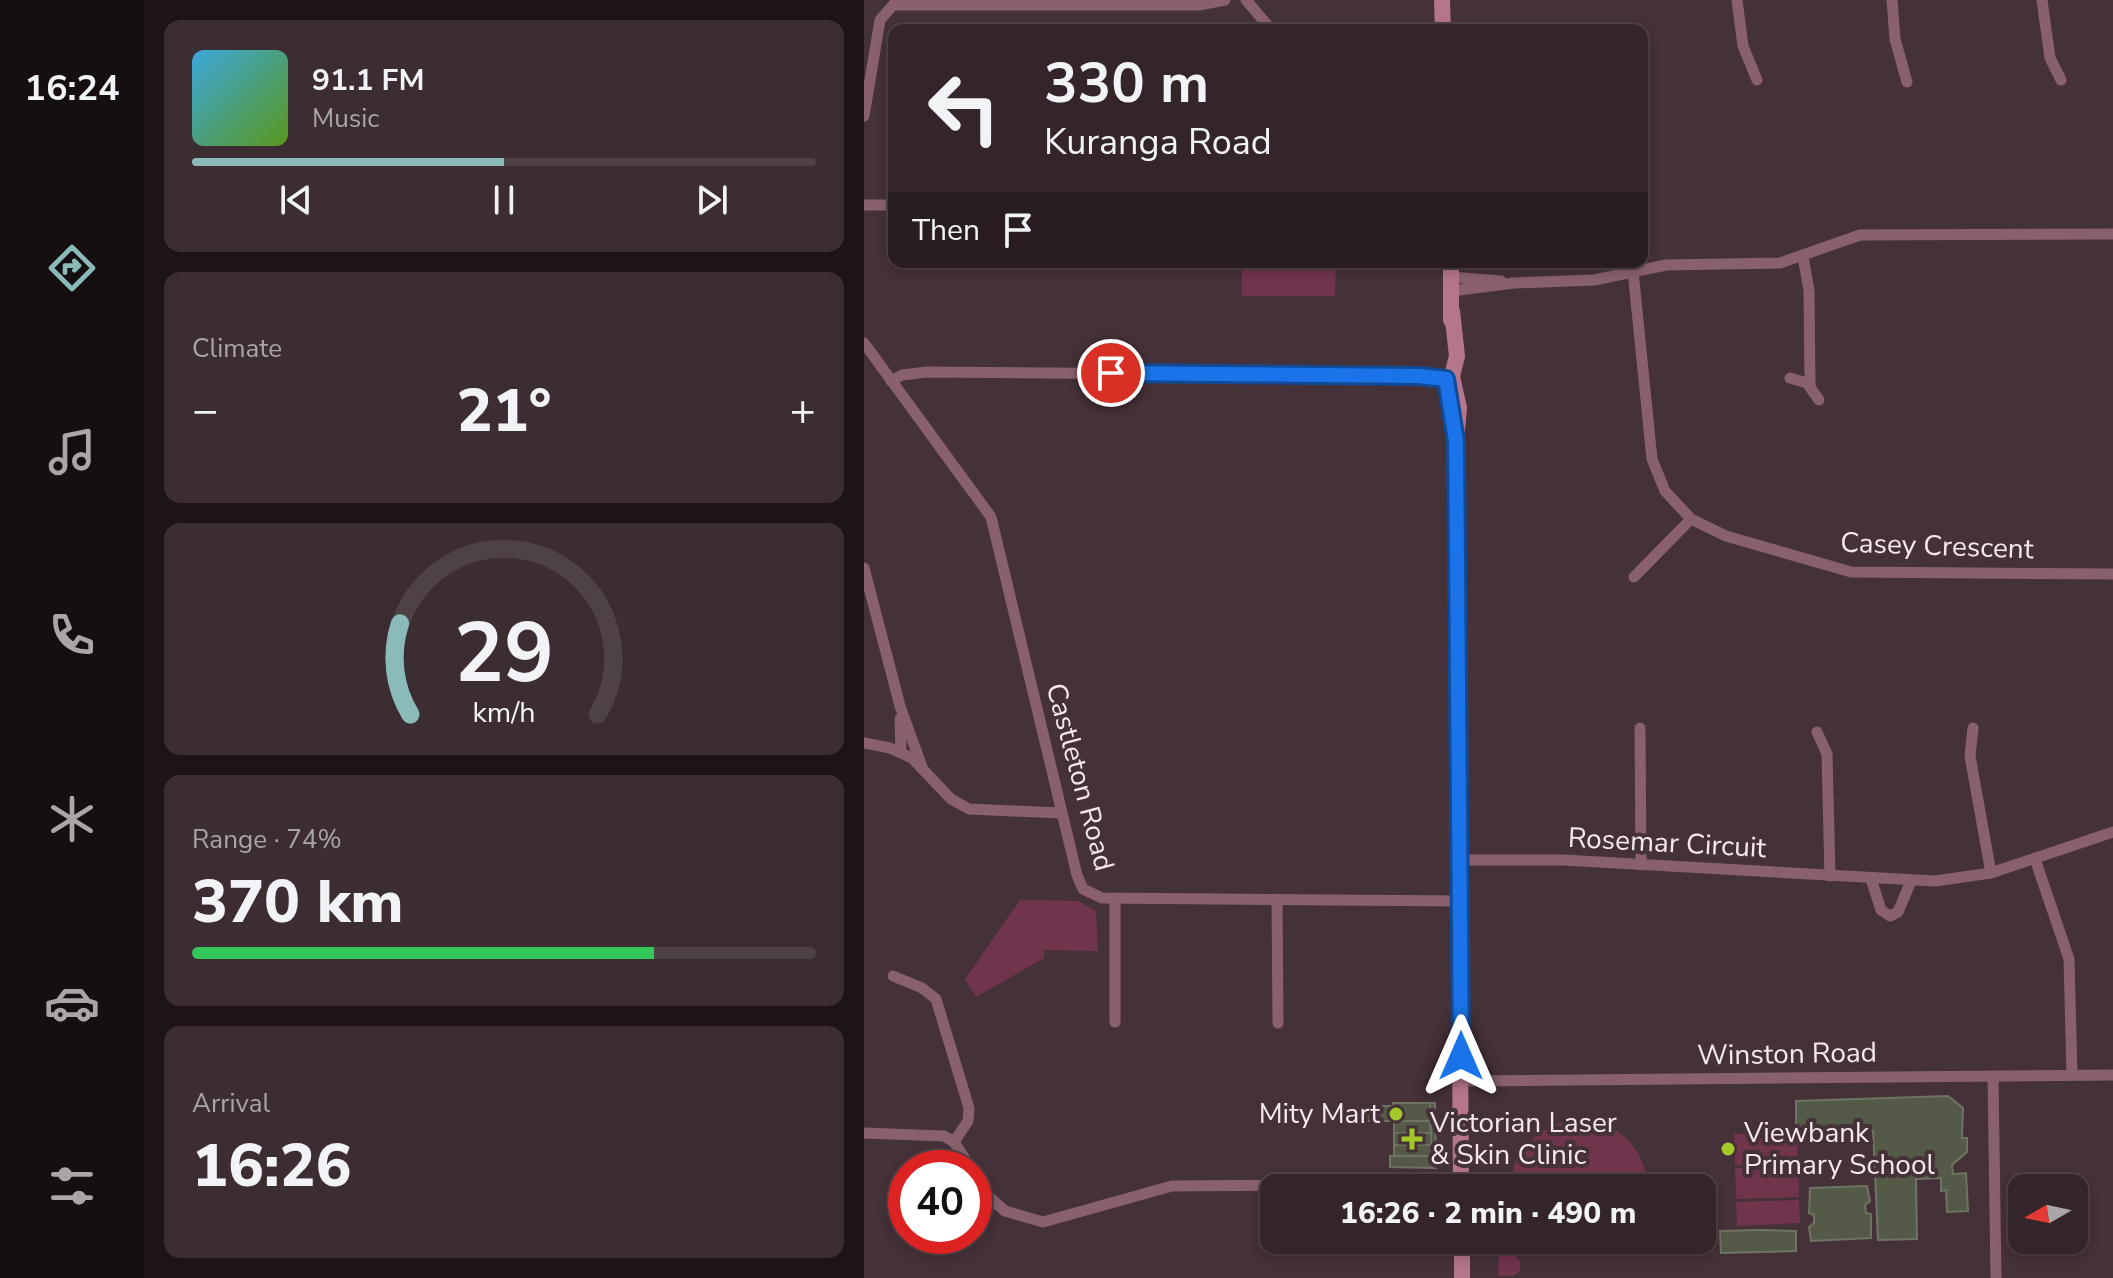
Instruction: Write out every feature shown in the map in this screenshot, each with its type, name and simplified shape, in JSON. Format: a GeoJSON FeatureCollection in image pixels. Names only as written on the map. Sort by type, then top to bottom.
{"type":"FeatureCollection","features":[{"type":"Feature","properties":{"kind":"street"},"geometry":{"type":"LineString","coordinates":[[864,116],[880,20],[888,8],[899,2],[1199,5],[1225,0]]}},
{"type":"Feature","properties":{"kind":"street"},"geometry":{"type":"LineString","coordinates":[[1246,0],[1266,24]]}},
{"type":"Feature","properties":{"kind":"street"},"geometry":{"type":"LineString","coordinates":[[1442,0],[1443,24]]}},
{"type":"Feature","properties":{"kind":"street"},"geometry":{"type":"LineString","coordinates":[[1737,0],[1743,46],[1757,80]]}},
{"type":"Feature","properties":{"kind":"street"},"geometry":{"type":"LineString","coordinates":[[1892,0],[1895,39],[1907,82]]}},
{"type":"Feature","properties":{"kind":"street"},"geometry":{"type":"LineString","coordinates":[[2042,0],[2050,58],[2061,80]]}},
{"type":"Feature","properties":{"kind":"street"},"geometry":{"type":"LineString","coordinates":[[864,205],[888,205]]}},
{"type":"Feature","properties":{"kind":"street"},"geometry":{"type":"LineString","coordinates":[[1448,375],[1457,356],[1451,277],[1514,283],[1572,282],[1666,265],[1771,264],[1803,257],[1839,240],[1870,235],[2113,234]]}},
{"type":"Feature","properties":{"kind":"street"},"geometry":{"type":"LineString","coordinates":[[1803,257],[1809,290],[1810,386],[1819,400]]}},
{"type":"Feature","properties":{"kind":"street","name":"Casey Crescent"},"geometry":{"type":"LineString","coordinates":[[1628,272],[1652,459],[1665,491],[1691,519],[1726,536],[1851,572],[2113,574]]}},
{"type":"Feature","properties":{"kind":"street","name":"Castleton Road"},"geometry":{"type":"LineString","coordinates":[[864,343],[991,517],[1061,813],[1083,889],[1095,897],[1115,898],[1460,901]]}},
{"type":"Feature","properties":{"kind":"street"},"geometry":{"type":"LineString","coordinates":[[891,381],[902,375],[927,372],[1448,375]]}},
{"type":"Feature","properties":{"kind":"street"},"geometry":{"type":"LineString","coordinates":[[1448,375],[1459,396],[1456,441],[1461,1174]]}},
{"type":"Feature","properties":{"kind":"street"},"geometry":{"type":"LineString","coordinates":[[1790,378],[1810,386]]}},
{"type":"Feature","properties":{"kind":"street"},"geometry":{"type":"LineString","coordinates":[[1634,577],[1691,519]]}},
{"type":"Feature","properties":{"kind":"street"},"geometry":{"type":"LineString","coordinates":[[864,568],[900,706],[922,767]]}},
{"type":"Feature","properties":{"kind":"street"},"geometry":{"type":"LineString","coordinates":[[900,706],[901,752]]}},
{"type":"Feature","properties":{"kind":"street"},"geometry":{"type":"LineString","coordinates":[[1640,728],[1641,865]]}},
{"type":"Feature","properties":{"kind":"street"},"geometry":{"type":"LineString","coordinates":[[1973,728],[1970,756],[1991,873]]}},
{"type":"Feature","properties":{"kind":"street"},"geometry":{"type":"LineString","coordinates":[[1817,732],[1827,754],[1830,876]]}},
{"type":"Feature","properties":{"kind":"street"},"geometry":{"type":"LineString","coordinates":[[864,743],[901,752],[922,767],[951,799],[969,809],[1061,813]]}},
{"type":"Feature","properties":{"kind":"street","name":"Rosemar Circuit"},"geometry":{"type":"LineString","coordinates":[[1460,860],[1563,860],[1871,879],[1954,880],[1991,873],[2113,832]]}},
{"type":"Feature","properties":{"kind":"street"},"geometry":{"type":"LineString","coordinates":[[2035,859],[2069,959],[2072,1075]]}},
{"type":"Feature","properties":{"kind":"street"},"geometry":{"type":"LineString","coordinates":[[1871,879],[1881,910],[1890,916],[1898,912],[1911,881]]}},
{"type":"Feature","properties":{"kind":"street"},"geometry":{"type":"LineString","coordinates":[[1115,898],[1115,1022]]}},
{"type":"Feature","properties":{"kind":"street"},"geometry":{"type":"LineString","coordinates":[[1277,899],[1278,1023]]}},
{"type":"Feature","properties":{"kind":"street"},"geometry":{"type":"LineString","coordinates":[[893,976],[931,994],[942,1009],[969,1108],[968,1121],[954,1142]]}},
{"type":"Feature","properties":{"kind":"street","name":"Winston Road"},"geometry":{"type":"LineString","coordinates":[[1461,1081],[2113,1075]]}},
{"type":"Feature","properties":{"kind":"street"},"geometry":{"type":"LineString","coordinates":[[1993,1076],[1996,1278]]}},
{"type":"Feature","properties":{"kind":"street"},"geometry":{"type":"LineString","coordinates":[[864,1133],[944,1136],[959,1150]]}},
{"type":"Feature","properties":{"kind":"street"},"geometry":{"type":"LineString","coordinates":[[992,1200],[1005,1211],[1023,1219],[1043,1222],[1172,1186],[1260,1186]]}},
{"type":"Feature","properties":{"kind":"street"},"geometry":{"type":"LineString","coordinates":[[1462,1254],[1462,1278]]}},
{"type":"Feature","properties":{"kind":"shaded area"},"geometry":{"type":"Polygon","coordinates":[[[1242,268],[1336,268],[1335,296],[1242,296],[1242,268]]]}},
{"type":"Feature","properties":{"kind":"shaded area"},"geometry":{"type":"Polygon","coordinates":[[[1020,900],[1078,901],[1096,911],[1098,951],[1044,950],[1044,958],[976,997],[965,979],[1020,900]]]}},
{"type":"Feature","properties":{"kind":"shaded area"},"geometry":{"type":"Polygon","coordinates":[[[1579,1118],[1594,1121],[1618,1132],[1635,1149],[1646,1174],[1512,1174],[1516,1160],[1531,1140],[1565,1121],[1579,1118]]]}},
{"type":"Feature","properties":{"kind":"shaded area"},"geometry":{"type":"Polygon","coordinates":[[[1797,1132],[1798,1163],[1735,1165],[1734,1134],[1797,1132]]]}},
{"type":"Feature","properties":{"kind":"shaded area"},"geometry":{"type":"Polygon","coordinates":[[[1798,1166],[1799,1197],[1736,1199],[1735,1168],[1798,1166]]]}},
{"type":"Feature","properties":{"kind":"shaded area"},"geometry":{"type":"Polygon","coordinates":[[[1799,1200],[1800,1223],[1737,1226],[1736,1202],[1799,1200]]]}},
{"type":"Feature","properties":{"kind":"shaded area"},"geometry":{"type":"Polygon","coordinates":[[[1499,1254],[1515,1254],[1520,1261],[1520,1271],[1514,1276],[1498,1276],[1499,1254]]]}},
{"type":"Feature","properties":{"kind":"shaded area"},"geometry":{"type":"Polygon","coordinates":[[[1565,1254],[1599,1254],[1591,1256],[1565,1254]]]}},
{"type":"Feature","properties":{"kind":"building"},"geometry":{"type":"Polygon","coordinates":[[[1948,1096],[1963,1108],[1962,1138],[1967,1138],[1967,1152],[1952,1165],[1953,1174],[1966,1173],[1968,1211],[1947,1212],[1946,1190],[1941,1191],[1941,1178],[1916,1179],[1917,1239],[1878,1240],[1873,1130],[1801,1133],[1796,1123],[1796,1101],[1948,1096]]]}},
{"type":"Feature","properties":{"kind":"building","name":"Mity Mart"},"geometry":{"type":"Polygon","coordinates":[[[1393,1103],[1430,1103],[1430,1121],[1362,1121],[1362,1106],[1393,1106],[1393,1103]]]}},
{"type":"Feature","properties":{"kind":"building"},"geometry":{"type":"Polygon","coordinates":[[[1430,1103],[1435,1103],[1436,1168],[1431,1168],[1430,1103]]]}},
{"type":"Feature","properties":{"kind":"building"},"geometry":{"type":"Polygon","coordinates":[[[1394,1121],[1430,1121],[1431,1133],[1394,1133],[1394,1121]]]}},
{"type":"Feature","properties":{"kind":"building","name":"Victorian Laser & Skin Clinic"},"geometry":{"type":"Polygon","coordinates":[[[1394,1133],[1431,1133],[1431,1145],[1394,1145],[1394,1133]]]}},
{"type":"Feature","properties":{"kind":"building"},"geometry":{"type":"Polygon","coordinates":[[[1394,1145],[1431,1145],[1431,1156],[1394,1156],[1394,1145]]]}},
{"type":"Feature","properties":{"kind":"building"},"geometry":{"type":"Polygon","coordinates":[[[1390,1156],[1431,1156],[1431,1168],[1390,1167],[1390,1156]]]}},
{"type":"Feature","properties":{"kind":"building"},"geometry":{"type":"Polygon","coordinates":[[[1867,1186],[1870,1201],[1865,1205],[1866,1213],[1871,1214],[1871,1238],[1811,1241],[1809,1227],[1814,1223],[1814,1215],[1809,1213],[1810,1188],[1867,1186]]]}},
{"type":"Feature","properties":{"kind":"building"},"geometry":{"type":"Polygon","coordinates":[[[1720,1231],[1796,1231],[1796,1251],[1721,1253],[1720,1231]]]}},
{"type":"Feature","properties":{"kind":"place","name":"Mity Mart"},"geometry":{"type":"Point","coordinates":[1396,1114]}},
{"type":"Feature","properties":{"kind":"place","name":"Victorian Laser & Skin Clinic"},"geometry":{"type":"Point","coordinates":[1412,1139]}},
{"type":"Feature","properties":{"kind":"place","name":"Viewbank Primary School"},"geometry":{"type":"Point","coordinates":[1728,1149]}},
{"type":"Feature","properties":{"kind":"route"},"geometry":{"type":"LineString","coordinates":[[1111,373],[1418,376],[1446,379],[1456,441],[1461,1056]]}}]}
